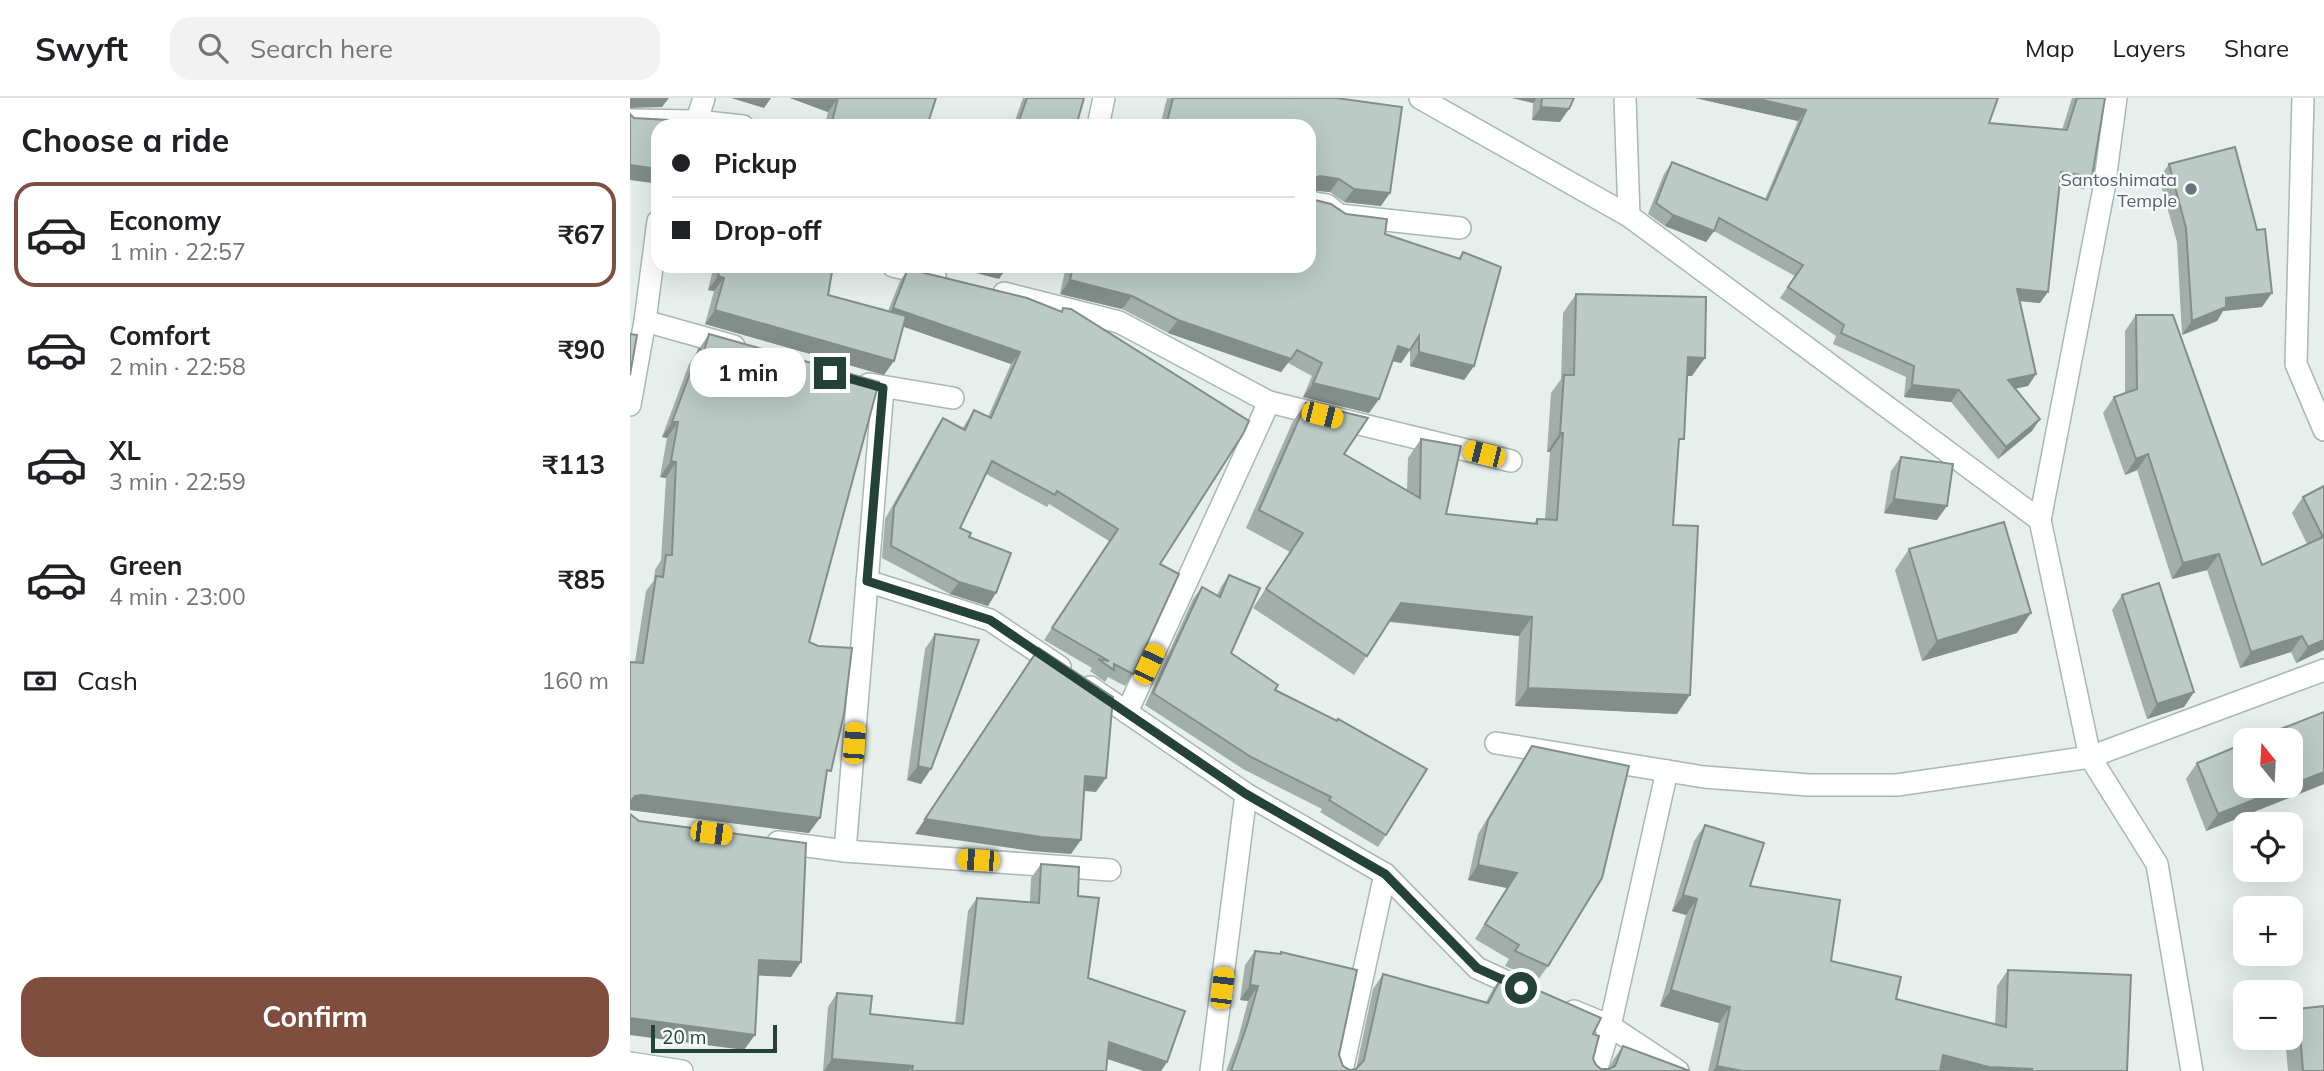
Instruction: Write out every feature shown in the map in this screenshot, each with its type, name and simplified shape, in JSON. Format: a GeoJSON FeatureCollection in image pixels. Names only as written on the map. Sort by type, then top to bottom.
{"type":"FeatureCollection","features":[{"type":"Feature","properties":{"kind":"street"},"geometry":{"type":"LineString","coordinates":[[697,119],[704,98]]}},
{"type":"Feature","properties":{"kind":"street"},"geometry":{"type":"LineString","coordinates":[[1100,119],[1104,98]]}},
{"type":"Feature","properties":{"kind":"street"},"geometry":{"type":"LineString","coordinates":[[1420,98],[1629,216],[2040,520]]}},
{"type":"Feature","properties":{"kind":"street"},"geometry":{"type":"LineString","coordinates":[[1625,98],[1629,216]]}},
{"type":"Feature","properties":{"kind":"street"},"geometry":{"type":"LineString","coordinates":[[2116,98],[2104,188],[2040,520],[2090,757],[2157,864],[2192,1071]]}},
{"type":"Feature","properties":{"kind":"street"},"geometry":{"type":"LineString","coordinates":[[2302,98],[2296,364],[2324,430]]}},
{"type":"Feature","properties":{"kind":"street"},"geometry":{"type":"LineString","coordinates":[[630,120],[651,121]]}},
{"type":"Feature","properties":{"kind":"street"},"geometry":{"type":"LineString","coordinates":[[1316,203],[1327,205],[1339,215],[1460,228]]}},
{"type":"Feature","properties":{"kind":"street"},"geometry":{"type":"LineString","coordinates":[[630,405],[651,273]]}},
{"type":"Feature","properties":{"kind":"street"},"geometry":{"type":"LineString","coordinates":[[922,273],[960,282]]}},
{"type":"Feature","properties":{"kind":"street"},"geometry":{"type":"LineString","coordinates":[[986,289],[1119,322],[1269,402],[1511,461]]}},
{"type":"Feature","properties":{"kind":"street"},"geometry":{"type":"LineString","coordinates":[[645,321],[751,351]]}},
{"type":"Feature","properties":{"kind":"street"},"geometry":{"type":"LineString","coordinates":[[844,377],[883,388],[953,398]]}},
{"type":"Feature","properties":{"kind":"street"},"geometry":{"type":"LineString","coordinates":[[845,851],[883,388]]}},
{"type":"Feature","properties":{"kind":"street"},"geometry":{"type":"LineString","coordinates":[[1127,712],[1269,402]]}},
{"type":"Feature","properties":{"kind":"street"},"geometry":{"type":"LineString","coordinates":[[867,581],[990,620],[1246,794],[1385,874],[1477,968],[1610,1026],[1678,1071]]}},
{"type":"Feature","properties":{"kind":"street"},"geometry":{"type":"LineString","coordinates":[[1496,743],[1704,777],[1809,785],[1897,785],[2090,757],[2324,670]]}},
{"type":"Feature","properties":{"kind":"street"},"geometry":{"type":"LineString","coordinates":[[1596,1071],[1610,1026],[1667,771]]}},
{"type":"Feature","properties":{"kind":"street"},"geometry":{"type":"LineString","coordinates":[[1212,1071],[1246,794]]}},
{"type":"Feature","properties":{"kind":"street"},"geometry":{"type":"LineString","coordinates":[[765,840],[845,851],[1110,870]]}},
{"type":"Feature","properties":{"kind":"street"},"geometry":{"type":"LineString","coordinates":[[1342,1071],[1385,874]]}},
{"type":"Feature","properties":{"kind":"street"},"geometry":{"type":"LineString","coordinates":[[630,1063],[682,1071]]}},
{"type":"Feature","properties":{"kind":"building"},"geometry":{"type":"Polygon","coordinates":[[[838,98],[936,98],[929,119],[833,119],[838,98]]]}},
{"type":"Feature","properties":{"kind":"building"},"geometry":{"type":"Polygon","coordinates":[[[1027,98],[1084,98],[1078,119],[1020,119],[1027,98]]]}},
{"type":"Feature","properties":{"kind":"building"},"geometry":{"type":"Polygon","coordinates":[[[1173,98],[1336,98],[1402,107],[1390,193],[1354,189],[1339,179],[1316,177],[1316,119],[1168,119],[1173,98]]]}},
{"type":"Feature","properties":{"kind":"building"},"geometry":{"type":"Polygon","coordinates":[[[1542,98],[1574,98],[1569,109],[1541,107],[1542,98]]]}},
{"type":"Feature","properties":{"kind":"building"},"geometry":{"type":"Polygon","coordinates":[[[1754,98],[1998,98],[1989,123],[2067,130],[2077,98],[2105,98],[2092,177],[2061,172],[2048,292],[2017,289],[2036,374],[2008,380],[2040,419],[2006,447],[1959,390],[1912,385],[1914,366],[1841,333],[1844,325],[1788,287],[1803,265],[1719,218],[1714,231],[1673,215],[1656,203],[1672,162],[1767,200],[1806,110],[1754,98]]]}},
{"type":"Feature","properties":{"kind":"building"},"geometry":{"type":"Polygon","coordinates":[[[630,114],[634,118],[651,119],[651,168],[630,165],[630,114]]]}},
{"type":"Feature","properties":{"kind":"building"},"geometry":{"type":"Polygon","coordinates":[[[2235,147],[2257,230],[2265,229],[2272,293],[2226,298],[2226,307],[2192,321],[2186,228],[2169,164],[2235,147]]]}},
{"type":"Feature","properties":{"kind":"building"},"geometry":{"type":"Polygon","coordinates":[[[1316,200],[1331,204],[1346,214],[1387,219],[1385,234],[1460,259],[1463,252],[1501,267],[1474,366],[1419,352],[1419,336],[1410,350],[1398,346],[1379,399],[1313,383],[1322,363],[1297,350],[1291,359],[1178,320],[1132,296],[1070,280],[1072,273],[1316,273],[1316,200]]]}},
{"type":"Feature","properties":{"kind":"building"},"geometry":{"type":"Polygon","coordinates":[[[719,273],[832,273],[828,295],[906,316],[894,361],[715,310],[724,278],[718,276],[719,273]]]}},
{"type":"Feature","properties":{"kind":"building"},"geometry":{"type":"Polygon","coordinates":[[[906,273],[924,273],[1027,298],[1062,312],[1063,308],[1071,309],[1249,421],[1160,564],[1179,574],[1133,674],[1114,664],[1114,670],[1098,659],[1109,661],[1052,628],[1118,529],[1057,491],[1055,495],[992,461],[960,528],[971,533],[969,537],[1011,553],[996,593],[959,582],[891,546],[894,507],[943,418],[965,430],[974,410],[991,418],[1020,352],[893,308],[906,273]]]}},
{"type":"Feature","properties":{"kind":"building"},"geometry":{"type":"Polygon","coordinates":[[[1576,294],[1706,297],[1705,358],[1688,357],[1684,439],[1679,439],[1673,525],[1698,526],[1690,695],[1528,688],[1532,617],[1401,603],[1367,656],[1266,589],[1303,533],[1259,510],[1306,403],[1368,418],[1344,454],[1420,498],[1421,439],[1461,446],[1446,514],[1537,524],[1537,519],[1557,520],[1564,375],[1574,375],[1576,294]]]}},
{"type":"Feature","properties":{"kind":"building"},"geometry":{"type":"Polygon","coordinates":[[[2136,315],[2173,315],[2262,565],[2323,537],[2303,497],[2324,486],[2324,640],[2308,647],[2302,636],[2251,652],[2219,554],[2183,563],[2148,454],[2136,459],[2114,397],[2137,389],[2136,315]]]}},
{"type":"Feature","properties":{"kind":"building"},"geometry":{"type":"Polygon","coordinates":[[[630,334],[637,335],[630,375],[630,334]]]}},
{"type":"Feature","properties":{"kind":"building"},"geometry":{"type":"Polygon","coordinates":[[[709,334],[879,382],[809,642],[818,646],[852,648],[844,714],[831,771],[827,770],[820,818],[642,795],[635,796],[630,803],[630,662],[643,663],[656,576],[663,577],[666,555],[672,555],[676,462],[671,461],[678,422],[672,422],[699,349],[704,351],[709,334]]]}},
{"type":"Feature","properties":{"kind":"building"},"geometry":{"type":"Polygon","coordinates":[[[1901,457],[1953,464],[1947,506],[1894,499],[1901,457]]]}},
{"type":"Feature","properties":{"kind":"building"},"geometry":{"type":"Polygon","coordinates":[[[2004,522],[2031,613],[1937,641],[1909,549],[2004,522]]]}},
{"type":"Feature","properties":{"kind":"building"},"geometry":{"type":"Polygon","coordinates":[[[1229,575],[1260,588],[1231,653],[1278,685],[1275,690],[1337,721],[1338,719],[1427,769],[1386,835],[1329,800],[1331,797],[1251,757],[1153,693],[1202,587],[1220,597],[1229,575]]]}},
{"type":"Feature","properties":{"kind":"building"},"geometry":{"type":"Polygon","coordinates":[[[2159,583],[2194,692],[2157,704],[2122,595],[2159,583]]]}},
{"type":"Feature","properties":{"kind":"building"},"geometry":{"type":"Polygon","coordinates":[[[935,634],[979,640],[931,769],[918,766],[935,634]]]}},
{"type":"Feature","properties":{"kind":"building"},"geometry":{"type":"Polygon","coordinates":[[[1039,648],[1113,697],[1106,778],[1085,776],[1081,840],[1041,837],[925,819],[1039,648]]]}},
{"type":"Feature","properties":{"kind":"building"},"geometry":{"type":"Polygon","coordinates":[[[2324,712],[2324,772],[2303,780],[2303,728],[2283,728],[2324,712]]]}},
{"type":"Feature","properties":{"kind":"building"},"geometry":{"type":"Polygon","coordinates":[[[1532,746],[1629,766],[1602,878],[1548,966],[1515,951],[1519,945],[1485,924],[1517,873],[1478,865],[1488,820],[1532,746]]]}},
{"type":"Feature","properties":{"kind":"building"},"geometry":{"type":"Polygon","coordinates":[[[2233,748],[2233,798],[2259,798],[2218,814],[2197,763],[2233,748]]]}},
{"type":"Feature","properties":{"kind":"building"},"geometry":{"type":"Polygon","coordinates":[[[630,814],[639,821],[806,843],[801,962],[759,960],[755,1035],[630,1018],[630,814]]]}},
{"type":"Feature","properties":{"kind":"building"},"geometry":{"type":"Polygon","coordinates":[[[1705,825],[1764,843],[1750,886],[1840,900],[1831,961],[1901,977],[1896,999],[2006,1027],[2008,970],[2131,975],[2127,1071],[2031,1071],[2032,1069],[1989,1067],[1943,1055],[1940,1071],[1742,1071],[1717,1066],[1730,1007],[1671,990],[1697,899],[1683,895],[1705,825]]]}},
{"type":"Feature","properties":{"kind":"building"},"geometry":{"type":"Polygon","coordinates":[[[1041,864],[1079,867],[1078,896],[1099,898],[1088,978],[1185,1011],[1167,1062],[1109,1042],[1106,1071],[912,1071],[913,1066],[832,1059],[837,993],[872,996],[870,1014],[963,1024],[977,898],[1039,903],[1041,864]]]}},
{"type":"Feature","properties":{"kind":"building"},"geometry":{"type":"Polygon","coordinates":[[[1255,951],[1281,952],[1357,970],[1339,1055],[1343,1066],[1350,1070],[1356,1069],[1364,1060],[1383,974],[1488,1003],[1503,975],[1601,1018],[1593,1034],[1599,1036],[1593,1059],[1601,1069],[1615,1066],[1623,1046],[1690,1071],[1231,1071],[1258,986],[1250,985],[1255,951]]]}},
{"type":"Feature","properties":{"kind":"building"},"geometry":{"type":"Polygon","coordinates":[[[2324,1006],[2324,1071],[2303,1071],[2303,1008],[2324,1006]]]}},
{"type":"Feature","properties":{"kind":"place","name":"Santoshimata Temple"},"geometry":{"type":"Point","coordinates":[2191,189]}},
{"type":"Feature","properties":{"kind":"route"},"geometry":{"type":"LineString","coordinates":[[830,373],[883,388],[867,581],[990,620],[1246,794],[1385,874],[1477,968],[1521,988]]}}]}
